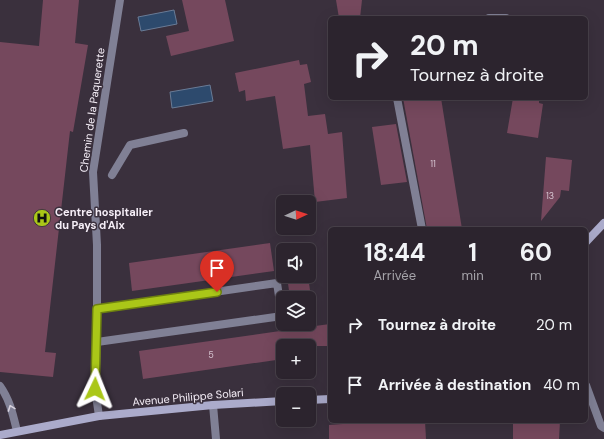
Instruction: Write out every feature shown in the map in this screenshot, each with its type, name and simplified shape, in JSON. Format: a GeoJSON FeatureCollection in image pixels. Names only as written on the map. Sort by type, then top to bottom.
{"type":"FeatureCollection","features":[{"type":"Feature","properties":{"kind":"main road"},"geometry":{"type":"LineString","coordinates":[[588,240],[604,223]]}},
{"type":"Feature","properties":{"kind":"main road"},"geometry":{"type":"LineString","coordinates":[[316,400],[328,399]]}},
{"type":"Feature","properties":{"kind":"main road","name":"Avenue Philippe Solari"},"geometry":{"type":"LineString","coordinates":[[0,435],[99,416],[213,405],[276,401]]}},
{"type":"Feature","properties":{"kind":"street","name":"Chemin de la Paquerette"},"geometry":{"type":"LineString","coordinates":[[99,416],[95,389],[97,342],[97,245],[93,172],[120,0]]}},
{"type":"Feature","properties":{"kind":"street"},"geometry":{"type":"LineString","coordinates":[[397,100],[422,227]]}},
{"type":"Feature","properties":{"kind":"street"},"geometry":{"type":"LineString","coordinates":[[112,175],[130,145],[184,133]]}},
{"type":"Feature","properties":{"kind":"street"},"geometry":{"type":"LineString","coordinates":[[97,309],[277,283],[282,316],[97,342]]}},
{"type":"Feature","properties":{"kind":"street"},"geometry":{"type":"LineString","coordinates":[[0,386],[9,402],[16,432]]}},
{"type":"Feature","properties":{"kind":"street"},"geometry":{"type":"LineString","coordinates":[[588,390],[601,426],[604,428]]}},
{"type":"Feature","properties":{"kind":"street"},"geometry":{"type":"LineString","coordinates":[[213,405],[216,439]]}},
{"type":"Feature","properties":{"kind":"water"},"geometry":{"type":"Polygon","coordinates":[[[174,10],[177,24],[141,31],[138,17],[174,10]]]}},
{"type":"Feature","properties":{"kind":"water"},"geometry":{"type":"Polygon","coordinates":[[[210,85],[213,101],[172,108],[170,92],[210,85]]]}},
{"type":"Feature","properties":{"kind":"building","name":"Centre hospitalier du Pays d'Aix"},"geometry":{"type":"Polygon","coordinates":[[[43,0],[79,0],[75,43],[88,45],[73,132],[70,131],[45,352],[56,353],[53,377],[0,372],[0,42],[39,46],[43,0]]]}},
{"type":"Feature","properties":{"kind":"building"},"geometry":{"type":"Polygon","coordinates":[[[182,0],[225,0],[234,41],[171,56],[166,36],[189,31],[182,0]]]}},
{"type":"Feature","properties":{"kind":"building"},"geometry":{"type":"Polygon","coordinates":[[[336,0],[362,0],[360,16],[339,16],[336,0]]]}},
{"type":"Feature","properties":{"kind":"building"},"geometry":{"type":"Polygon","coordinates":[[[299,60],[300,65],[307,64],[311,82],[304,84],[308,116],[325,114],[328,134],[342,132],[347,198],[316,202],[310,145],[283,149],[275,96],[246,101],[245,90],[239,92],[235,73],[299,60]]]}},
{"type":"Feature","properties":{"kind":"building"},"geometry":{"type":"Polygon","coordinates":[[[403,100],[441,100],[462,227],[427,227],[403,100]]]}},
{"type":"Feature","properties":{"kind":"building"},"geometry":{"type":"Polygon","coordinates":[[[513,100],[539,100],[539,103],[543,104],[538,138],[507,133],[513,100]]]}},
{"type":"Feature","properties":{"kind":"building"},"geometry":{"type":"Polygon","coordinates":[[[396,124],[407,182],[381,185],[372,127],[396,124]]]}},
{"type":"Feature","properties":{"kind":"building"},"geometry":{"type":"Polygon","coordinates":[[[546,157],[572,160],[569,191],[561,190],[560,197],[541,221],[546,157]]]}},
{"type":"Feature","properties":{"kind":"building"},"geometry":{"type":"Polygon","coordinates":[[[270,243],[274,271],[132,291],[129,263],[270,243]]]}},
{"type":"Feature","properties":{"kind":"building"},"geometry":{"type":"Polygon","coordinates":[[[288,283],[309,283],[310,291],[289,291],[288,283]]]}},
{"type":"Feature","properties":{"kind":"building"},"geometry":{"type":"Polygon","coordinates":[[[328,324],[328,346],[316,346],[316,339],[276,339],[276,360],[143,379],[139,351],[280,331],[316,331],[316,326],[328,324]]]}},
{"type":"Feature","properties":{"kind":"building"},"geometry":{"type":"Polygon","coordinates":[[[356,423],[425,423],[426,439],[329,439],[329,425],[356,423]]]}},
{"type":"Feature","properties":{"kind":"building"},"geometry":{"type":"Polygon","coordinates":[[[513,423],[560,423],[559,439],[513,439],[513,423]]]}},
{"type":"Feature","properties":{"kind":"place","name":"Centre hospitalier du Pays d'Aix"},"geometry":{"type":"Point","coordinates":[42,218]}},
{"type":"Feature","properties":{"kind":"route"},"geometry":{"type":"LineString","coordinates":[[95,389],[97,309],[217,292]]}}]}
